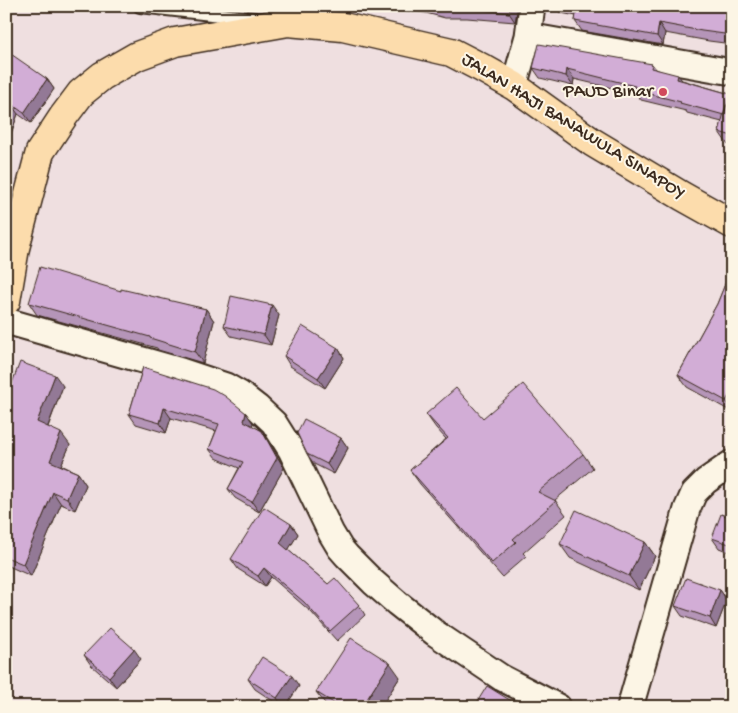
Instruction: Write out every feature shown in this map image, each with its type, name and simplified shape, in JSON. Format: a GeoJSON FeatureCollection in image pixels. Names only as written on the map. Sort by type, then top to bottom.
{"type":"FeatureCollection","features":[{"type":"Feature","properties":{"kind":"highway","name":"JALAN HAJI BANAWULA SINAPOY"},"geometry":{"type":"LineString","coordinates":[[6,301],[15,248],[40,152],[81,93],[102,76],[137,56],[175,42],[289,14],[451,52],[514,86],[592,142],[732,224]]}},
{"type":"Feature","properties":{"kind":"street"},"geometry":{"type":"LineString","coordinates":[[514,86],[528,36],[532,6]]}},
{"type":"Feature","properties":{"kind":"street"},"geometry":{"type":"LineString","coordinates":[[528,36],[732,72]]}},
{"type":"Feature","properties":{"kind":"street"},"geometry":{"type":"LineString","coordinates":[[6,321],[182,370],[226,386],[240,394],[274,423],[294,456],[340,548],[373,582],[435,633],[502,678],[558,707]]}},
{"type":"Feature","properties":{"kind":"street"},"geometry":{"type":"LineString","coordinates":[[630,707],[687,509],[694,493],[706,481],[732,463]]}},
{"type":"Feature","properties":{"kind":"lane"},"geometry":{"type":"LineString","coordinates":[[140,6],[289,14]]}},
{"type":"Feature","properties":{"kind":"building"},"geometry":{"type":"Polygon","coordinates":[[[428,6],[510,6],[509,13],[461,8],[438,9],[428,6]]]}},
{"type":"Feature","properties":{"kind":"building"},"geometry":{"type":"Polygon","coordinates":[[[572,6],[732,6],[732,35],[659,23],[657,36],[575,21],[577,7],[572,6]]]}},
{"type":"Feature","properties":{"kind":"building"},"geometry":{"type":"Polygon","coordinates":[[[539,44],[652,64],[651,68],[678,75],[677,79],[730,94],[724,115],[634,90],[635,86],[567,69],[566,76],[533,68],[539,44]]]}},
{"type":"Feature","properties":{"kind":"building"},"geometry":{"type":"Polygon","coordinates":[[[8,52],[47,79],[24,113],[11,104],[6,117],[6,55],[8,52]]]}},
{"type":"Feature","properties":{"kind":"building"},"geometry":{"type":"Polygon","coordinates":[[[726,105],[732,107],[732,136],[719,132],[726,105]]]}},
{"type":"Feature","properties":{"kind":"building"},"geometry":{"type":"Polygon","coordinates":[[[40,267],[121,291],[121,289],[206,309],[195,352],[150,337],[29,303],[40,267]]]}},
{"type":"Feature","properties":{"kind":"building"},"geometry":{"type":"Polygon","coordinates":[[[732,267],[732,390],[726,401],[678,375],[717,304],[732,267]]]}},
{"type":"Feature","properties":{"kind":"building"},"geometry":{"type":"Polygon","coordinates":[[[231,296],[272,305],[264,335],[224,326],[231,296]]]}},
{"type":"Feature","properties":{"kind":"building"},"geometry":{"type":"Polygon","coordinates":[[[302,326],[338,348],[318,378],[284,356],[302,326]]]}},
{"type":"Feature","properties":{"kind":"building"},"geometry":{"type":"Polygon","coordinates":[[[20,362],[55,375],[37,422],[61,433],[50,461],[78,473],[67,498],[53,492],[23,564],[6,557],[6,399],[20,362]]]}},
{"type":"Feature","properties":{"kind":"building"},"geometry":{"type":"Polygon","coordinates":[[[143,367],[213,389],[246,413],[244,421],[262,431],[277,458],[252,502],[228,489],[243,462],[209,449],[219,424],[164,408],[160,423],[129,414],[143,367]]]}},
{"type":"Feature","properties":{"kind":"building"},"geometry":{"type":"Polygon","coordinates":[[[523,384],[583,454],[538,492],[556,501],[513,539],[516,542],[492,563],[410,470],[448,438],[426,414],[456,388],[483,418],[523,384]]]}},
{"type":"Feature","properties":{"kind":"building"},"geometry":{"type":"Polygon","coordinates":[[[304,419],[341,438],[327,464],[307,454],[297,433],[304,419]]]}},
{"type":"Feature","properties":{"kind":"building"},"geometry":{"type":"Polygon","coordinates":[[[264,507],[291,524],[280,543],[328,584],[335,578],[359,605],[330,631],[304,602],[264,568],[258,576],[231,559],[264,507]]]}},
{"type":"Feature","properties":{"kind":"building"},"geometry":{"type":"Polygon","coordinates":[[[576,510],[645,542],[629,576],[560,544],[576,510]]]}},
{"type":"Feature","properties":{"kind":"building"},"geometry":{"type":"Polygon","coordinates":[[[721,514],[732,518],[732,545],[712,538],[721,514]]]}},
{"type":"Feature","properties":{"kind":"building"},"geometry":{"type":"Polygon","coordinates":[[[686,578],[720,590],[710,618],[675,606],[686,578]]]}},
{"type":"Feature","properties":{"kind":"building"},"geometry":{"type":"Polygon","coordinates":[[[110,628],[134,649],[109,677],[84,655],[110,628]]]}},
{"type":"Feature","properties":{"kind":"building"},"geometry":{"type":"Polygon","coordinates":[[[351,638],[390,663],[362,707],[340,707],[316,692],[351,638]]]}},
{"type":"Feature","properties":{"kind":"building"},"geometry":{"type":"Polygon","coordinates":[[[262,657],[292,676],[277,698],[248,679],[262,657]]]}},
{"type":"Feature","properties":{"kind":"building"},"geometry":{"type":"Polygon","coordinates":[[[487,686],[521,707],[474,707],[487,686]]]}},
{"type":"Feature","properties":{"kind":"place","name":"PAUD Binar"},"geometry":{"type":"Point","coordinates":[663,92]}}]}
